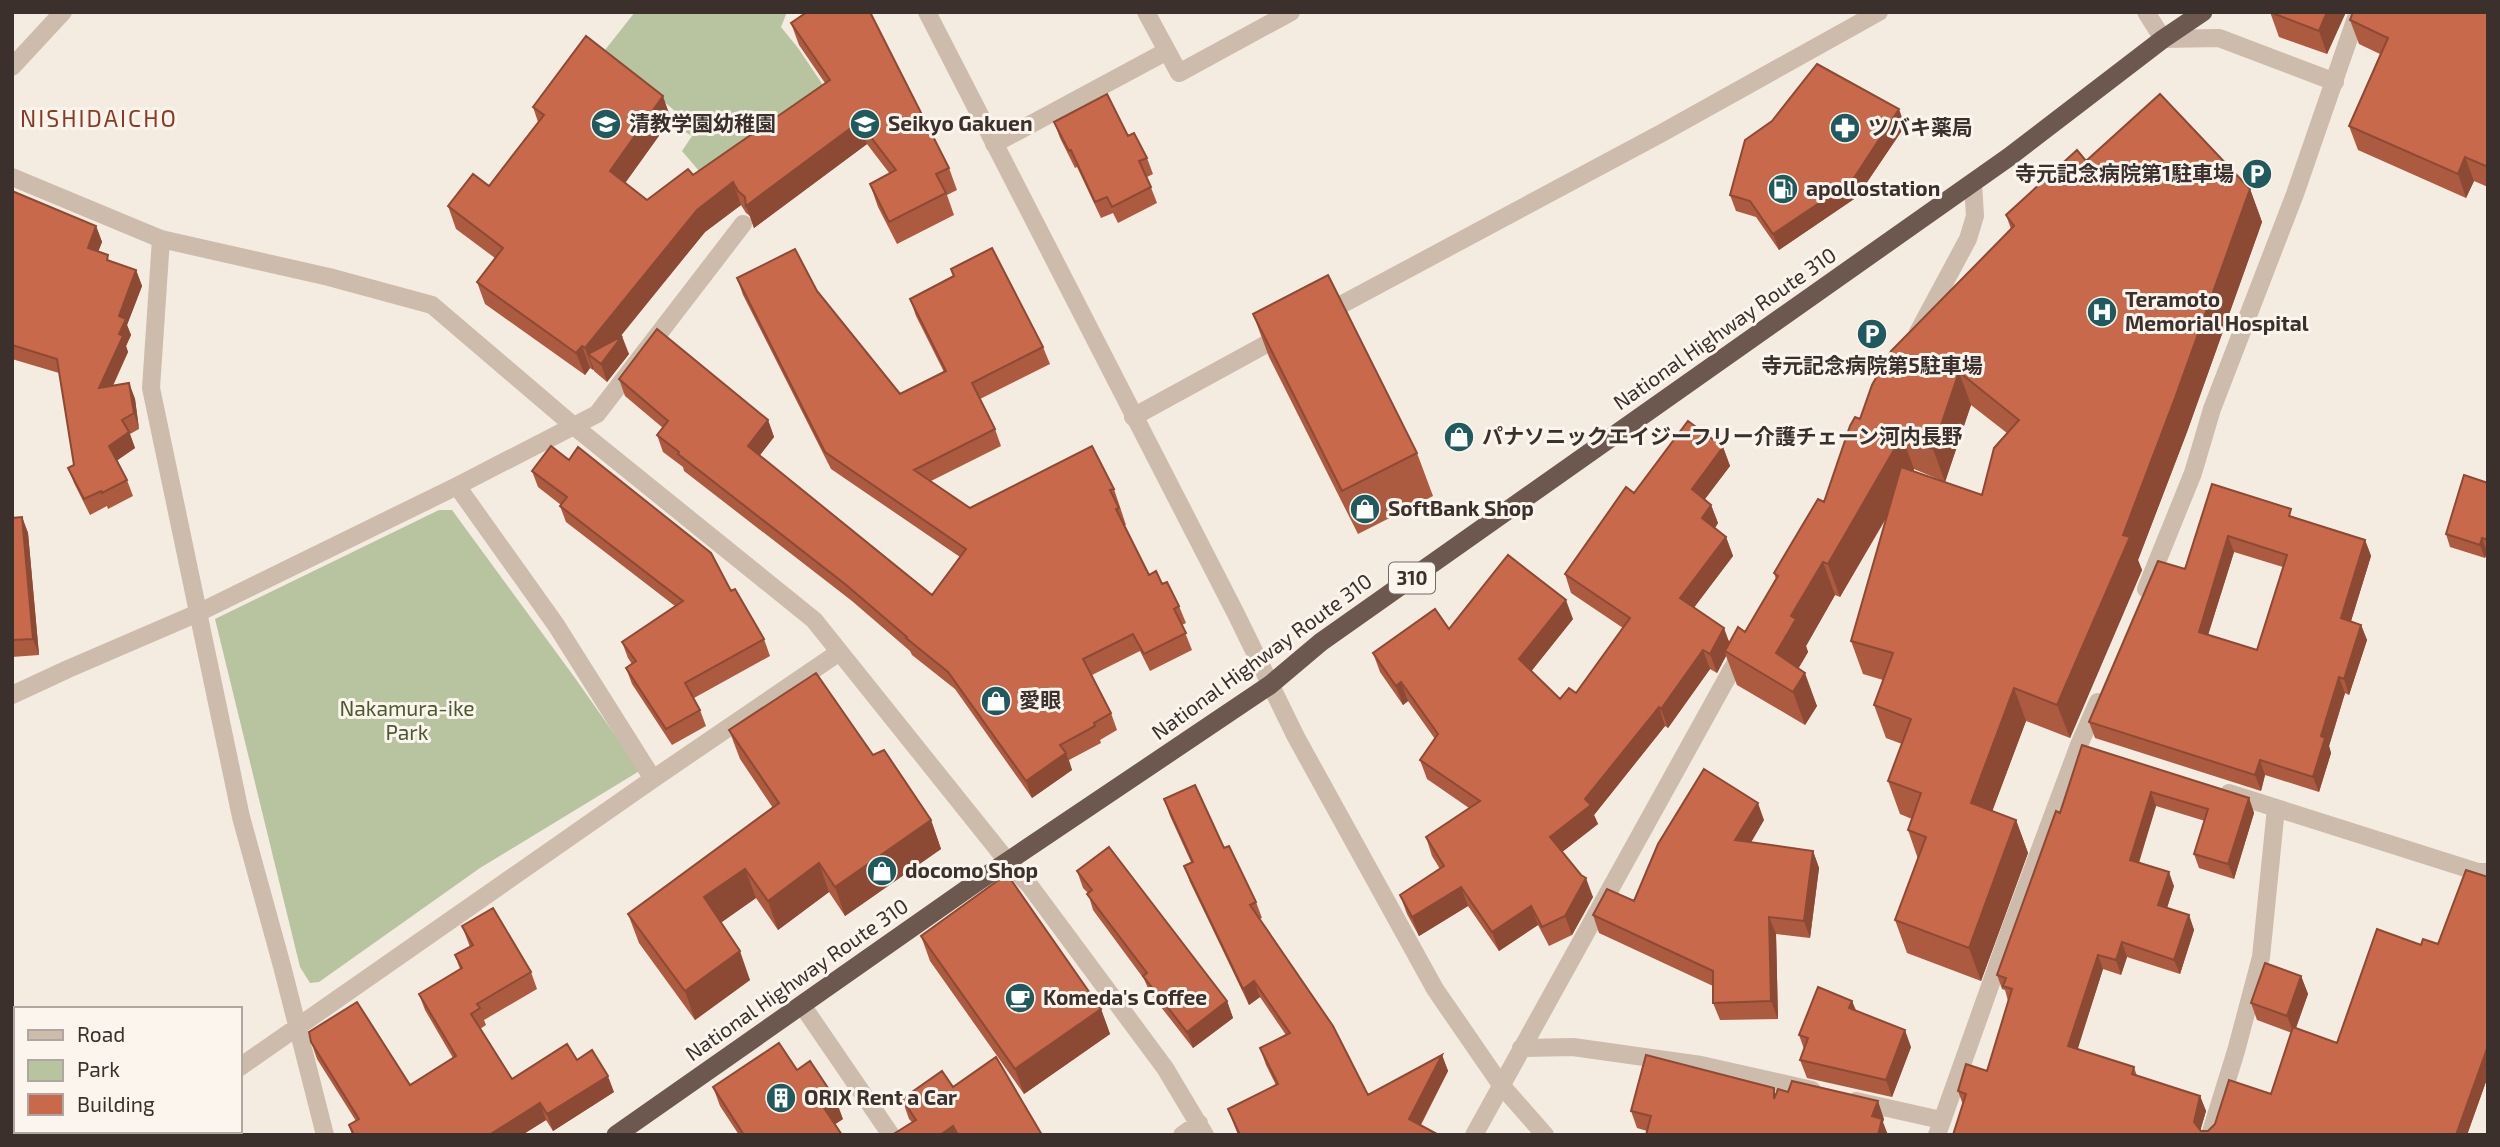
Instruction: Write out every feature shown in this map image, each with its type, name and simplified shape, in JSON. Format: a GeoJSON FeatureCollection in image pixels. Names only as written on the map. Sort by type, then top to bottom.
{"type":"FeatureCollection","features":[{"type":"Feature","properties":{"kind":"highway","name":"National Highway Route 310"},"geometry":{"type":"LineString","coordinates":[[615,1135],[1008,862],[1270,685],[1321,642],[1973,183],[2163,39],[2203,12]]}},
{"type":"Feature","properties":{"kind":"street"},"geometry":{"type":"LineString","coordinates":[[12,67],[63,12]]}},
{"type":"Feature","properties":{"kind":"street"},"geometry":{"type":"LineString","coordinates":[[926,12],[1236,614],[1296,737],[1435,989],[1501,1085],[1545,1135]]}},
{"type":"Feature","properties":{"kind":"street"},"geometry":{"type":"LineString","coordinates":[[1146,12],[1179,73],[1291,12]]}},
{"type":"Feature","properties":{"kind":"street"},"geometry":{"type":"LineString","coordinates":[[1133,417],[1660,134],[1879,12]]}},
{"type":"Feature","properties":{"kind":"street"},"geometry":{"type":"LineString","coordinates":[[2146,12],[2163,39],[2219,38],[2335,82]]}},
{"type":"Feature","properties":{"kind":"street"},"geometry":{"type":"LineString","coordinates":[[2140,606],[2193,473],[2212,410],[2295,194],[2358,12]]}},
{"type":"Feature","properties":{"kind":"street"},"geometry":{"type":"LineString","coordinates":[[994,144],[1167,51]]}},
{"type":"Feature","properties":{"kind":"street"},"geometry":{"type":"LineString","coordinates":[[12,177],[161,239],[329,277],[432,305],[575,427],[814,620],[838,653],[1030,886],[1165,1068],[1202,1129],[1182,1135]]}},
{"type":"Feature","properties":{"kind":"street"},"geometry":{"type":"LineString","coordinates":[[1911,344],[1968,239],[1975,215],[1973,183]]}},
{"type":"Feature","properties":{"kind":"street"},"geometry":{"type":"LineString","coordinates":[[12,695],[198,613],[597,414],[743,224]]}},
{"type":"Feature","properties":{"kind":"street"},"geometry":{"type":"LineString","coordinates":[[161,239],[151,388],[241,817],[325,1135]]}},
{"type":"Feature","properties":{"kind":"street"},"geometry":{"type":"LineString","coordinates":[[457,486],[556,625],[653,779]]}},
{"type":"Feature","properties":{"kind":"street"},"geometry":{"type":"LineString","coordinates":[[1474,1135],[1751,634]]}},
{"type":"Feature","properties":{"kind":"street"},"geometry":{"type":"LineString","coordinates":[[242,1066],[838,653]]}},
{"type":"Feature","properties":{"kind":"street"},"geometry":{"type":"LineString","coordinates":[[1521,1048],[1573,1047],[1701,1065],[1939,1127],[2086,747],[2108,681]]}},
{"type":"Feature","properties":{"kind":"street"},"geometry":{"type":"LineString","coordinates":[[2210,787],[2478,872],[2488,872]]}},
{"type":"Feature","properties":{"kind":"street"},"geometry":{"type":"LineString","coordinates":[[2210,1135],[2261,957],[2276,808]]}},
{"type":"Feature","properties":{"kind":"street"},"geometry":{"type":"LineString","coordinates":[[802,1005],[891,1135]]}},
{"type":"Feature","properties":{"kind":"green space"},"geometry":{"type":"Polygon","coordinates":[[[635,12],[787,12],[781,27],[833,100],[712,186],[682,151],[692,136],[682,130],[676,112],[605,50],[635,12]]]}},
{"type":"Feature","properties":{"kind":"green space","name":"Nakamura-ike Park"},"geometry":{"type":"Polygon","coordinates":[[[439,510],[452,510],[627,752],[646,767],[480,868],[319,982],[310,983],[300,967],[215,619],[439,510]]]}},
{"type":"Feature","properties":{"kind":"building"},"geometry":{"type":"Polygon","coordinates":[[[807,12],[870,12],[949,168],[936,174],[946,193],[889,222],[870,184],[896,170],[859,122],[746,206],[745,197],[733,182],[697,210],[585,348],[582,346],[576,353],[477,282],[503,248],[448,206],[473,174],[489,186],[544,115],[533,107],[586,36],[663,96],[610,171],[647,200],[688,169],[693,175],[830,80],[791,23],[807,12]]]}},
{"type":"Feature","properties":{"kind":"building"},"geometry":{"type":"Polygon","coordinates":[[[2270,12],[2327,12],[2319,31],[2270,12]]]}},
{"type":"Feature","properties":{"kind":"building"},"geometry":{"type":"Polygon","coordinates":[[[2353,12],[2488,12],[2488,167],[2465,157],[2458,174],[2349,126],[2388,38],[2350,20],[2353,12]]]}},
{"type":"Feature","properties":{"kind":"building"},"geometry":{"type":"Polygon","coordinates":[[[1817,64],[1899,109],[1852,181],[1773,234],[1750,201],[1730,195],[1745,140],[1772,121],[1817,64]]]}},
{"type":"Feature","properties":{"kind":"building"},"geometry":{"type":"Polygon","coordinates":[[[1107,94],[1128,136],[1134,133],[1147,158],[1139,161],[1151,187],[1112,207],[1107,197],[1095,202],[1071,150],[1069,151],[1054,122],[1107,94]]]}},
{"type":"Feature","properties":{"kind":"building"},"geometry":{"type":"Polygon","coordinates":[[[2160,94],[2250,189],[2123,535],[2130,537],[2057,705],[2014,688],[1971,803],[2016,820],[1969,948],[1895,920],[1926,837],[1908,830],[1921,793],[1888,781],[1911,719],[1874,705],[1893,653],[1851,641],[1901,467],[1982,495],[1994,448],[2019,420],[1959,372],[1933,449],[1902,436],[1828,564],[1823,562],[1791,616],[1796,619],[1776,653],[1805,673],[1793,692],[1725,651],[1738,627],[1745,632],[1778,576],[1774,573],[1818,499],[1824,502],[1850,426],[1855,417],[1860,419],[1872,385],[1891,351],[2014,226],[2006,215],[2077,150],[2086,161],[2160,94]]]}},
{"type":"Feature","properties":{"kind":"building"},"geometry":{"type":"Polygon","coordinates":[[[12,191],[96,226],[88,248],[108,255],[107,260],[136,270],[119,316],[126,319],[119,334],[123,336],[99,388],[129,383],[134,413],[122,420],[129,432],[109,446],[127,480],[84,499],[68,468],[74,465],[57,359],[12,345],[12,191]]]}},
{"type":"Feature","properties":{"kind":"building"},"geometry":{"type":"Polygon","coordinates":[[[992,248],[1043,347],[972,383],[995,429],[914,470],[970,508],[1092,446],[1114,489],[1110,490],[1119,508],[1116,509],[1149,575],[1156,571],[1162,584],[1167,582],[1179,606],[1174,609],[1186,633],[1144,654],[1133,634],[1083,659],[1111,713],[1094,723],[1095,726],[1060,745],[1066,753],[1026,781],[948,672],[845,584],[678,454],[679,452],[657,435],[668,421],[619,379],[657,329],[768,420],[748,446],[932,595],[966,549],[825,452],[737,278],[795,249],[817,291],[900,394],[946,371],[910,299],[954,276],[951,269],[992,248]]]}},
{"type":"Feature","properties":{"kind":"building"},"geometry":{"type":"Polygon","coordinates":[[[1328,275],[1417,453],[1342,491],[1253,314],[1328,275]]]}},
{"type":"Feature","properties":{"kind":"building"},"geometry":{"type":"Polygon","coordinates":[[[622,336],[601,364],[588,354],[622,336]]]}},
{"type":"Feature","properties":{"kind":"building"},"geometry":{"type":"Polygon","coordinates":[[[1688,421],[1723,447],[1692,489],[1711,505],[1702,518],[1726,537],[1680,598],[1724,628],[1710,654],[1703,650],[1661,709],[1659,707],[1585,799],[1591,805],[1550,837],[1586,878],[1565,916],[1542,927],[1531,906],[1492,932],[1461,887],[1412,917],[1400,895],[1444,866],[1426,837],[1480,801],[1420,760],[1438,734],[1401,682],[1396,686],[1373,653],[1435,609],[1449,629],[1508,555],[1566,600],[1519,659],[1560,699],[1569,688],[1576,693],[1630,618],[1565,574],[1626,487],[1634,493],[1688,421]]]}},
{"type":"Feature","properties":{"kind":"building"},"geometry":{"type":"Polygon","coordinates":[[[551,446],[569,460],[578,447],[711,553],[731,591],[735,589],[764,639],[685,683],[700,710],[666,729],[626,668],[636,661],[622,642],[683,601],[560,506],[567,497],[532,471],[551,446]]]}},
{"type":"Feature","properties":{"kind":"building"},"geometry":{"type":"Polygon","coordinates":[[[2464,475],[2488,483],[2488,540],[2482,538],[2480,545],[2446,534],[2464,475]]]}},
{"type":"Feature","properties":{"kind":"building"},"geometry":{"type":"Polygon","coordinates":[[[2212,484],[2291,509],[2289,516],[2365,540],[2341,618],[2361,625],[2344,679],[2339,677],[2321,736],[2325,738],[2313,777],[2260,760],[2255,775],[2089,722],[2158,561],[2185,569],[2212,484]],[[2228,536],[2199,632],[2257,650],[2287,555],[2228,536]]]}},
{"type":"Feature","properties":{"kind":"building"},"geometry":{"type":"Polygon","coordinates":[[[22,517],[33,639],[12,640],[12,518],[22,517]]]}},
{"type":"Feature","properties":{"kind":"building"},"geometry":{"type":"Polygon","coordinates":[[[816,673],[873,755],[884,750],[931,820],[835,887],[819,863],[768,901],[745,869],[704,897],[740,951],[685,991],[628,914],[779,803],[729,730],[816,673]]]}},
{"type":"Feature","properties":{"kind":"building"},"geometry":{"type":"Polygon","coordinates":[[[2082,745],[2249,798],[2228,864],[2194,854],[2208,809],[2151,792],[2130,860],[2169,872],[2158,905],[2189,915],[2174,960],[2122,942],[2116,960],[2098,955],[2068,1046],[2134,1067],[2132,1074],[2200,1096],[2194,1122],[2201,1131],[2208,1131],[2215,1124],[2229,1080],[2271,1094],[2293,1027],[2337,1043],[2377,929],[2421,945],[2423,939],[2438,944],[2466,870],[2488,877],[2488,1046],[2456,1135],[1953,1135],[1966,1094],[1958,1091],[1966,1064],[1987,1071],[2012,989],[2003,986],[2006,978],[1997,975],[2056,811],[2060,813],[2082,745]]]}},
{"type":"Feature","properties":{"kind":"building"},"geometry":{"type":"Polygon","coordinates":[[[1704,769],[1758,803],[1735,840],[1813,851],[1804,921],[1769,917],[1771,1001],[1713,1003],[1713,971],[1593,915],[1607,889],[1634,901],[1658,844],[1704,769]]]}},
{"type":"Feature","properties":{"kind":"building"},"geometry":{"type":"Polygon","coordinates":[[[1195,785],[1224,848],[1229,846],[1256,902],[1250,905],[1333,1026],[1368,1095],[1442,1055],[1409,1119],[1436,1135],[1240,1135],[1228,1109],[1278,1084],[1260,1048],[1290,1033],[1254,981],[1243,989],[1184,866],[1193,862],[1164,799],[1195,785]]]}},
{"type":"Feature","properties":{"kind":"building"},"geometry":{"type":"Polygon","coordinates":[[[1109,847],[1227,1001],[1187,1032],[1143,976],[1147,973],[1087,894],[1092,890],[1077,871],[1109,847]]]}},
{"type":"Feature","properties":{"kind":"building","name":"Komeda's Coffee"},"geometry":{"type":"Polygon","coordinates":[[[1007,874],[1101,1009],[1015,1069],[921,936],[1007,874]]]}},
{"type":"Feature","properties":{"kind":"building"},"geometry":{"type":"Polygon","coordinates":[[[493,908],[531,972],[477,1004],[480,1008],[471,1014],[512,1079],[567,1044],[577,1060],[592,1050],[608,1076],[547,1114],[540,1103],[489,1135],[354,1135],[349,1125],[359,1119],[311,1042],[309,1032],[357,1002],[410,1085],[456,1056],[419,994],[462,968],[455,955],[473,945],[462,926],[493,908]]]}},
{"type":"Feature","properties":{"kind":"building"},"geometry":{"type":"Polygon","coordinates":[[[2265,963],[2301,976],[2287,1016],[2251,1003],[2265,963]]]}},
{"type":"Feature","properties":{"kind":"building"},"geometry":{"type":"Polygon","coordinates":[[[1818,987],[1852,1001],[1849,1008],[1905,1030],[1886,1080],[1800,1060],[1808,1038],[1799,1035],[1818,987]]]}},
{"type":"Feature","properties":{"kind":"building","name":"ORIX Rent a Car"},"geometry":{"type":"Polygon","coordinates":[[[779,1043],[797,1070],[810,1061],[836,1100],[824,1108],[842,1135],[744,1135],[713,1087],[779,1043]]]}},
{"type":"Feature","properties":{"kind":"building"},"geometry":{"type":"Polygon","coordinates":[[[1646,1055],[1774,1088],[1774,1099],[1778,1089],[1788,1092],[1792,1081],[1878,1101],[1872,1116],[1882,1119],[1878,1135],[1646,1135],[1651,1116],[1631,1111],[1646,1055]]]}},
{"type":"Feature","properties":{"kind":"building"},"geometry":{"type":"Polygon","coordinates":[[[996,1057],[1042,1135],[958,1135],[953,1126],[940,1135],[892,1135],[916,1120],[902,1099],[942,1071],[953,1087],[996,1057]]]}},
{"type":"Feature","properties":{"kind":"place","name":"清教学園幼稚園"},"geometry":{"type":"Point","coordinates":[606,124]}},
{"type":"Feature","properties":{"kind":"place","name":"Seikyo Gakuen"},"geometry":{"type":"Point","coordinates":[865,124]}},
{"type":"Feature","properties":{"kind":"place","name":"ツバキ薬局"},"geometry":{"type":"Point","coordinates":[1845,128]}},
{"type":"Feature","properties":{"kind":"place","name":"寺元記念病院第1駐車場"},"geometry":{"type":"Point","coordinates":[2257,174]}},
{"type":"Feature","properties":{"kind":"place","name":"apollostation"},"geometry":{"type":"Point","coordinates":[1783,189]}},
{"type":"Feature","properties":{"kind":"place","name":"Teramoto Memorial Hospital"},"geometry":{"type":"Point","coordinates":[2102,312]}},
{"type":"Feature","properties":{"kind":"place","name":"寺元記念病院第5駐車場"},"geometry":{"type":"Point","coordinates":[1872,334]}},
{"type":"Feature","properties":{"kind":"place","name":"パナソニックエイジーフリー介護チェーン河内長野"},"geometry":{"type":"Point","coordinates":[1459,437]}},
{"type":"Feature","properties":{"kind":"place","name":"SoftBank Shop"},"geometry":{"type":"Point","coordinates":[1365,509]}},
{"type":"Feature","properties":{"kind":"place","name":"愛眼"},"geometry":{"type":"Point","coordinates":[996,701]}},
{"type":"Feature","properties":{"kind":"place","name":"docomo Shop"},"geometry":{"type":"Point","coordinates":[882,871]}},
{"type":"Feature","properties":{"kind":"place","name":"Komeda's Coffee"},"geometry":{"type":"Point","coordinates":[1020,998]}},
{"type":"Feature","properties":{"kind":"place","name":"ORIX Rent a Car"},"geometry":{"type":"Point","coordinates":[781,1098]}},
{"type":"Feature","properties":{"kind":"district","name":"NISHIDAICHO"},"geometry":{"type":"Point","coordinates":[99,119]}}]}
